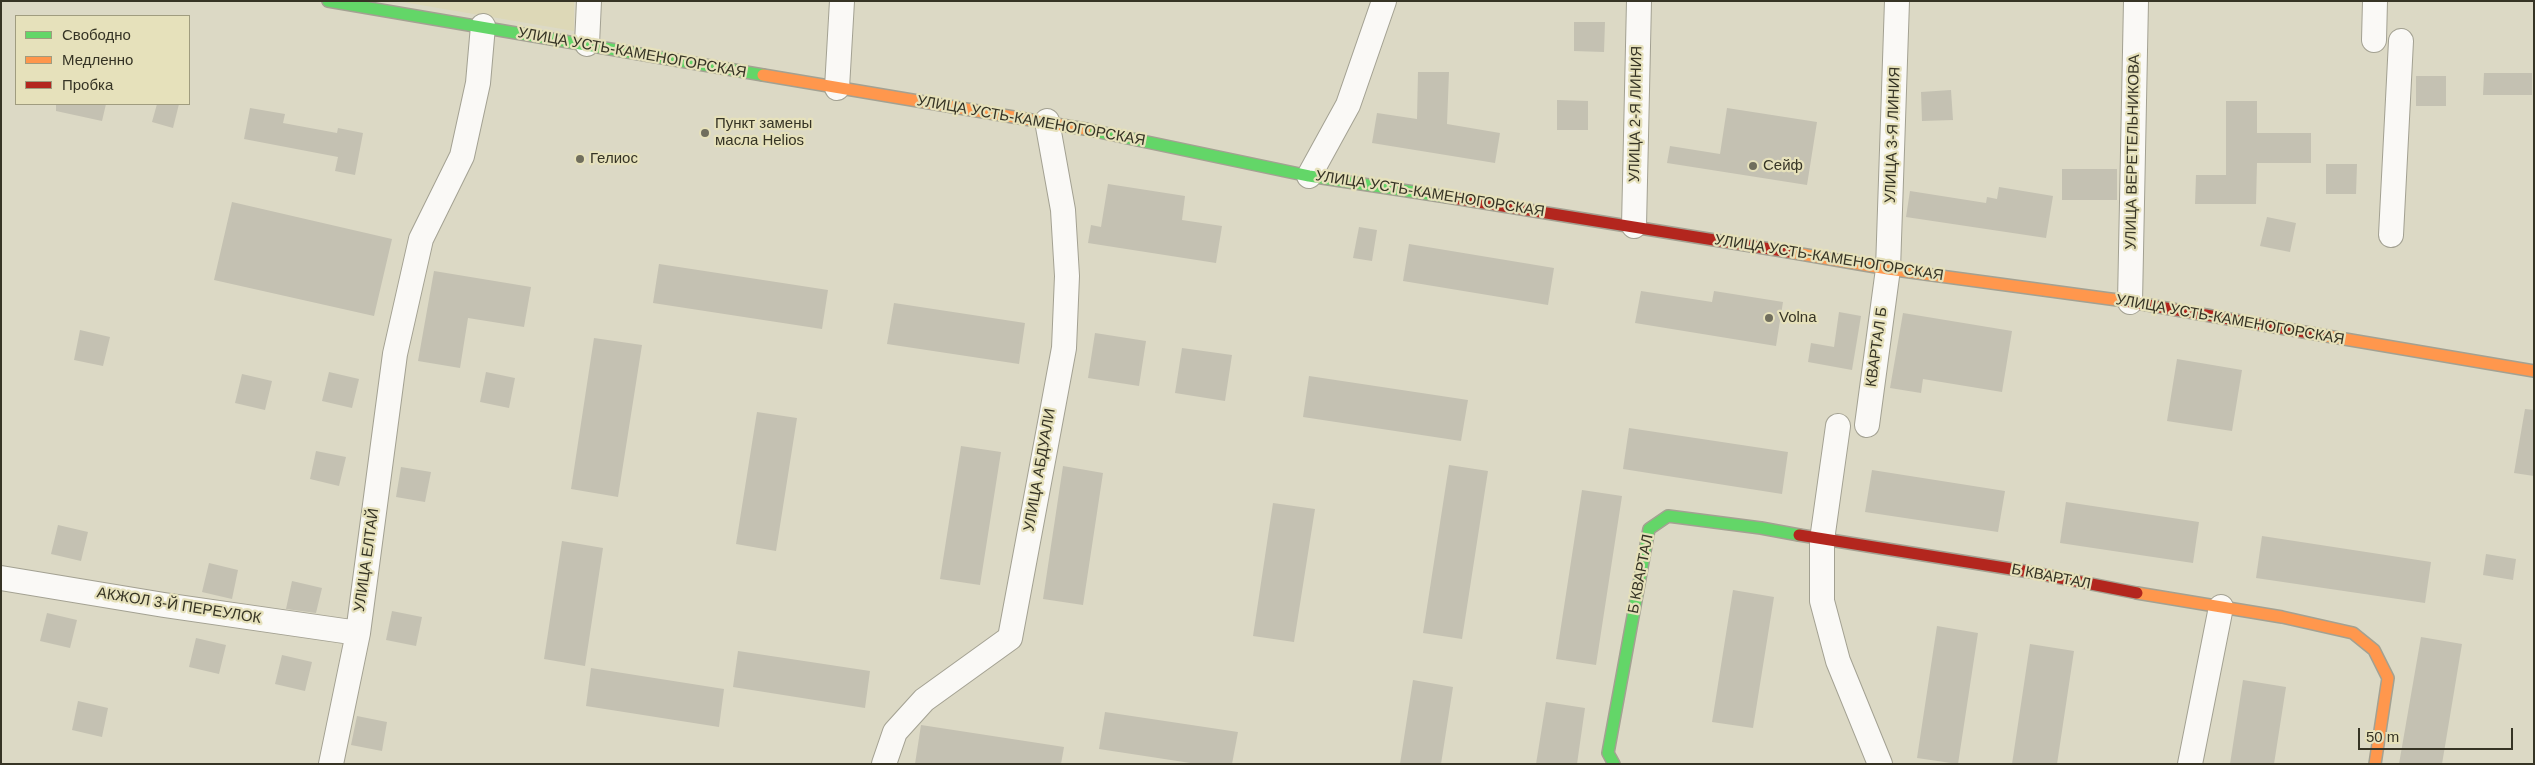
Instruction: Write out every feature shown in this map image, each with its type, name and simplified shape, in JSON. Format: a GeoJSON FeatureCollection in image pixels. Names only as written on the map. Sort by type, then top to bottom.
{"type":"FeatureCollection","features":[{"type":"Feature","properties":{"kind":"street","name":"УЛИЦА УСТЬ-КАМЕНОГОРСКАЯ"},"geometry":{"type":"LineString","coordinates":[[328,1],[837,88],[1047,121],[1309,176],[1634,226],[1888,269],[2130,302],[2534,371]]}},
{"type":"Feature","properties":{"kind":"street"},"geometry":{"type":"LineString","coordinates":[[587,44],[589,1]]}},
{"type":"Feature","properties":{"kind":"street"},"geometry":{"type":"LineString","coordinates":[[837,88],[842,1]]}},
{"type":"Feature","properties":{"kind":"street"},"geometry":{"type":"LineString","coordinates":[[1309,176],[1348,105],[1384,1]]}},
{"type":"Feature","properties":{"kind":"street","name":"УЛИЦА 2-Я ЛИНИЯ"},"geometry":{"type":"LineString","coordinates":[[1634,226],[1639,1]]}},
{"type":"Feature","properties":{"kind":"street","name":"УЛИЦА 3-Я ЛИНИЯ"},"geometry":{"type":"LineString","coordinates":[[1888,269],[1897,1]]}},
{"type":"Feature","properties":{"kind":"street","name":"УЛИЦА ВЕРЕТЕЛЬНИКОВА"},"geometry":{"type":"LineString","coordinates":[[2130,302],[2136,1]]}},
{"type":"Feature","properties":{"kind":"street"},"geometry":{"type":"LineString","coordinates":[[2374,40],[2375,1]]}},
{"type":"Feature","properties":{"kind":"street","name":"УЛИЦА ЕЛТАЙ"},"geometry":{"type":"LineString","coordinates":[[331,764],[358,633],[395,354],[421,239],[462,156],[478,83],[482,26]]}},
{"type":"Feature","properties":{"kind":"street"},"geometry":{"type":"LineString","coordinates":[[2391,235],[2401,41]]}},
{"type":"Feature","properties":{"kind":"street","name":"УЛИЦА АБДУАЛИ"},"geometry":{"type":"LineString","coordinates":[[884,764],[895,732],[924,700],[1010,638],[1064,348],[1067,276],[1063,210],[1047,121]]}},
{"type":"Feature","properties":{"kind":"street","name":"КВАРТАЛ Б"},"geometry":{"type":"LineString","coordinates":[[1866,425],[1888,269]]}},
{"type":"Feature","properties":{"kind":"street"},"geometry":{"type":"LineString","coordinates":[[1838,426],[1822,540],[1822,601],[1838,661],[1880,764]]}},
{"type":"Feature","properties":{"kind":"street","name":"Б КВАРТАЛ"},"geometry":{"type":"LineString","coordinates":[[1614,764],[1608,753],[1649,529],[1668,516],[1761,528],[1822,540],[2030,572],[2096,586],[2282,617],[2353,633],[2374,650],[2388,678],[2375,764]]}},
{"type":"Feature","properties":{"kind":"street","name":"АКЖОЛ 3-Й ПЕРЕУЛОК"},"geometry":{"type":"LineString","coordinates":[[1,578],[164,605],[358,633]]}},
{"type":"Feature","properties":{"kind":"street"},"geometry":{"type":"LineString","coordinates":[[2190,764],[2221,607]]}},
{"type":"Feature","properties":{"kind":"shaded area"},"geometry":{"type":"Polygon","coordinates":[[[397,1],[574,1],[574,31],[397,1]]]}},
{"type":"Feature","properties":{"kind":"building"},"geometry":{"type":"Polygon","coordinates":[[[1574,22],[1605,22],[1604,52],[1574,51],[1574,22]]]}},
{"type":"Feature","properties":{"kind":"building"},"geometry":{"type":"Polygon","coordinates":[[[1418,72],[1449,72],[1447,124],[1500,133],[1495,163],[1372,143],[1377,113],[1417,119],[1418,72]]]}},
{"type":"Feature","properties":{"kind":"building"},"geometry":{"type":"Polygon","coordinates":[[[2484,73],[2532,73],[2532,95],[2483,95],[2484,73]]]}},
{"type":"Feature","properties":{"kind":"building"},"geometry":{"type":"Polygon","coordinates":[[[2416,76],[2446,76],[2446,106],[2416,106],[2416,76]]]}},
{"type":"Feature","properties":{"kind":"building"},"geometry":{"type":"Polygon","coordinates":[[[1951,90],[1953,120],[1922,121],[1921,92],[1951,90]]]}},
{"type":"Feature","properties":{"kind":"building"},"geometry":{"type":"Polygon","coordinates":[[[1557,100],[1588,101],[1588,130],[1557,130],[1557,100]]]}},
{"type":"Feature","properties":{"kind":"building"},"geometry":{"type":"Polygon","coordinates":[[[2226,101],[2257,101],[2257,133],[2311,133],[2311,163],[2257,163],[2256,204],[2195,204],[2196,175],[2226,175],[2226,101]]]}},
{"type":"Feature","properties":{"kind":"building"},"geometry":{"type":"Polygon","coordinates":[[[56,105],[106,105],[102,121],[56,111],[56,105]]]}},
{"type":"Feature","properties":{"kind":"building"},"geometry":{"type":"Polygon","coordinates":[[[157,105],[179,105],[173,128],[152,122],[157,105]]]}},
{"type":"Feature","properties":{"kind":"building"},"geometry":{"type":"Polygon","coordinates":[[[250,108],[285,114],[283,123],[337,133],[338,128],[363,133],[355,175],[335,171],[338,157],[244,139],[250,108]]]}},
{"type":"Feature","properties":{"kind":"building"},"geometry":{"type":"Polygon","coordinates":[[[1727,108],[1817,122],[1807,185],[1667,163],[1670,146],[1720,154],[1727,108]]]}},
{"type":"Feature","properties":{"kind":"building"},"geometry":{"type":"Polygon","coordinates":[[[2326,164],[2357,164],[2356,194],[2326,194],[2326,164]]]}},
{"type":"Feature","properties":{"kind":"building"},"geometry":{"type":"Polygon","coordinates":[[[2062,169],[2117,169],[2117,200],[2062,200],[2062,169]]]}},
{"type":"Feature","properties":{"kind":"building"},"geometry":{"type":"Polygon","coordinates":[[[1108,184],[1185,196],[1182,220],[1222,226],[1216,263],[1088,243],[1091,225],[1101,227],[1108,184]]]}},
{"type":"Feature","properties":{"kind":"building"},"geometry":{"type":"Polygon","coordinates":[[[1999,187],[2053,196],[2046,238],[1906,217],[1910,191],[1986,203],[1987,197],[1997,199],[1999,187]]]}},
{"type":"Feature","properties":{"kind":"building"},"geometry":{"type":"Polygon","coordinates":[[[232,202],[392,239],[374,316],[214,280],[232,202]]]}},
{"type":"Feature","properties":{"kind":"building"},"geometry":{"type":"Polygon","coordinates":[[[2267,217],[2296,223],[2290,252],[2260,246],[2267,217]]]}},
{"type":"Feature","properties":{"kind":"building"},"geometry":{"type":"Polygon","coordinates":[[[1359,227],[1377,230],[1372,261],[1353,258],[1359,227]]]}},
{"type":"Feature","properties":{"kind":"building"},"geometry":{"type":"Polygon","coordinates":[[[1409,244],[1554,268],[1548,305],[1403,281],[1409,244]]]}},
{"type":"Feature","properties":{"kind":"building"},"geometry":{"type":"Polygon","coordinates":[[[659,264],[828,290],[822,329],[653,303],[659,264]]]}},
{"type":"Feature","properties":{"kind":"building"},"geometry":{"type":"Polygon","coordinates":[[[434,271],[531,287],[524,327],[468,318],[460,368],[418,361],[434,271]]]}},
{"type":"Feature","properties":{"kind":"building"},"geometry":{"type":"Polygon","coordinates":[[[1641,291],[1712,302],[1714,291],[1783,302],[1776,346],[1635,323],[1641,291]]]}},
{"type":"Feature","properties":{"kind":"building"},"geometry":{"type":"Polygon","coordinates":[[[894,303],[1025,323],[1019,364],[887,344],[894,303]]]}},
{"type":"Feature","properties":{"kind":"building"},"geometry":{"type":"Polygon","coordinates":[[[1839,312],[1861,316],[1852,370],[1808,362],[1811,343],[1834,347],[1839,312]]]}},
{"type":"Feature","properties":{"kind":"building"},"geometry":{"type":"Polygon","coordinates":[[[1903,313],[2012,331],[2002,392],[1923,379],[1921,393],[1890,388],[1903,313]]]}},
{"type":"Feature","properties":{"kind":"building"},"geometry":{"type":"Polygon","coordinates":[[[80,330],[110,337],[103,366],[74,360],[80,330]]]}},
{"type":"Feature","properties":{"kind":"building"},"geometry":{"type":"Polygon","coordinates":[[[1095,333],[1146,341],[1139,386],[1088,378],[1095,333]]]}},
{"type":"Feature","properties":{"kind":"building"},"geometry":{"type":"Polygon","coordinates":[[[594,338],[642,345],[618,497],[571,489],[594,338]]]}},
{"type":"Feature","properties":{"kind":"building"},"geometry":{"type":"Polygon","coordinates":[[[1182,348],[1232,355],[1225,401],[1175,393],[1182,348]]]}},
{"type":"Feature","properties":{"kind":"building"},"geometry":{"type":"Polygon","coordinates":[[[2177,359],[2242,370],[2232,431],[2167,421],[2177,359]]]}},
{"type":"Feature","properties":{"kind":"building"},"geometry":{"type":"Polygon","coordinates":[[[329,372],[359,379],[352,408],[322,401],[329,372]]]}},
{"type":"Feature","properties":{"kind":"building"},"geometry":{"type":"Polygon","coordinates":[[[486,372],[515,378],[509,408],[480,402],[486,372]]]}},
{"type":"Feature","properties":{"kind":"building"},"geometry":{"type":"Polygon","coordinates":[[[242,374],[272,381],[265,410],[235,403],[242,374]]]}},
{"type":"Feature","properties":{"kind":"building"},"geometry":{"type":"Polygon","coordinates":[[[1309,376],[1468,400],[1461,441],[1303,417],[1309,376]]]}},
{"type":"Feature","properties":{"kind":"building"},"geometry":{"type":"Polygon","coordinates":[[[2525,409],[2534,410],[2534,476],[2514,473],[2525,409]]]}},
{"type":"Feature","properties":{"kind":"building"},"geometry":{"type":"Polygon","coordinates":[[[757,412],[797,418],[776,551],[736,544],[757,412]]]}},
{"type":"Feature","properties":{"kind":"building"},"geometry":{"type":"Polygon","coordinates":[[[1629,428],[1788,452],[1782,494],[1623,469],[1629,428]]]}},
{"type":"Feature","properties":{"kind":"building"},"geometry":{"type":"Polygon","coordinates":[[[961,446],[1001,452],[980,585],[940,579],[961,446]]]}},
{"type":"Feature","properties":{"kind":"building"},"geometry":{"type":"Polygon","coordinates":[[[316,451],[346,457],[339,486],[310,479],[316,451]]]}},
{"type":"Feature","properties":{"kind":"building"},"geometry":{"type":"Polygon","coordinates":[[[1449,465],[1488,471],[1462,639],[1423,633],[1449,465]]]}},
{"type":"Feature","properties":{"kind":"building"},"geometry":{"type":"Polygon","coordinates":[[[1063,466],[1103,473],[1083,605],[1043,599],[1063,466]]]}},
{"type":"Feature","properties":{"kind":"building"},"geometry":{"type":"Polygon","coordinates":[[[401,467],[431,472],[425,502],[396,497],[401,467]]]}},
{"type":"Feature","properties":{"kind":"building"},"geometry":{"type":"Polygon","coordinates":[[[1872,470],[2005,491],[1998,532],[1865,512],[1872,470]]]}},
{"type":"Feature","properties":{"kind":"building"},"geometry":{"type":"Polygon","coordinates":[[[1582,490],[1622,496],[1596,665],[1556,659],[1582,490]]]}},
{"type":"Feature","properties":{"kind":"building"},"geometry":{"type":"Polygon","coordinates":[[[2066,502],[2199,522],[2193,563],[2060,543],[2066,502]]]}},
{"type":"Feature","properties":{"kind":"building"},"geometry":{"type":"Polygon","coordinates":[[[1273,503],[1315,509],[1294,642],[1253,636],[1273,503]]]}},
{"type":"Feature","properties":{"kind":"building"},"geometry":{"type":"Polygon","coordinates":[[[58,525],[88,532],[81,561],[51,554],[58,525]]]}},
{"type":"Feature","properties":{"kind":"building"},"geometry":{"type":"Polygon","coordinates":[[[2262,536],[2431,562],[2425,603],[2256,578],[2262,536]]]}},
{"type":"Feature","properties":{"kind":"building"},"geometry":{"type":"Polygon","coordinates":[[[562,541],[603,548],[585,666],[544,659],[562,541]]]}},
{"type":"Feature","properties":{"kind":"building"},"geometry":{"type":"Polygon","coordinates":[[[2486,554],[2516,559],[2513,580],[2483,575],[2486,554]]]}},
{"type":"Feature","properties":{"kind":"building"},"geometry":{"type":"Polygon","coordinates":[[[209,563],[238,570],[232,599],[202,592],[209,563]]]}},
{"type":"Feature","properties":{"kind":"building"},"geometry":{"type":"Polygon","coordinates":[[[292,581],[322,588],[316,613],[286,609],[292,581]]]}},
{"type":"Feature","properties":{"kind":"building"},"geometry":{"type":"Polygon","coordinates":[[[1733,590],[1774,597],[1753,728],[1712,722],[1733,590]]]}},
{"type":"Feature","properties":{"kind":"building"},"geometry":{"type":"Polygon","coordinates":[[[392,611],[422,617],[416,646],[386,640],[392,611]]]}},
{"type":"Feature","properties":{"kind":"building"},"geometry":{"type":"Polygon","coordinates":[[[47,613],[77,620],[70,648],[40,641],[47,613]]]}},
{"type":"Feature","properties":{"kind":"building"},"geometry":{"type":"Polygon","coordinates":[[[1937,626],[1978,633],[1958,764],[1917,758],[1937,626]]]}},
{"type":"Feature","properties":{"kind":"building"},"geometry":{"type":"Polygon","coordinates":[[[2421,637],[2462,644],[2442,764],[2399,764],[2421,637]]]}},
{"type":"Feature","properties":{"kind":"building"},"geometry":{"type":"Polygon","coordinates":[[[196,638],[226,645],[219,674],[189,667],[196,638]]]}},
{"type":"Feature","properties":{"kind":"building"},"geometry":{"type":"Polygon","coordinates":[[[2030,644],[2074,651],[2057,764],[2012,764],[2030,644]]]}},
{"type":"Feature","properties":{"kind":"building"},"geometry":{"type":"Polygon","coordinates":[[[738,651],[870,671],[865,708],[733,687],[738,651]]]}},
{"type":"Feature","properties":{"kind":"building"},"geometry":{"type":"Polygon","coordinates":[[[282,655],[312,662],[305,691],[275,684],[282,655]]]}},
{"type":"Feature","properties":{"kind":"building"},"geometry":{"type":"Polygon","coordinates":[[[591,668],[724,689],[719,727],[586,706],[591,668]]]}},
{"type":"Feature","properties":{"kind":"building"},"geometry":{"type":"Polygon","coordinates":[[[1413,680],[1453,687],[1441,764],[1400,764],[1413,680]]]}},
{"type":"Feature","properties":{"kind":"building"},"geometry":{"type":"Polygon","coordinates":[[[2243,680],[2286,687],[2274,764],[2230,764],[2243,680]]]}},
{"type":"Feature","properties":{"kind":"building"},"geometry":{"type":"Polygon","coordinates":[[[78,701],[108,708],[102,737],[72,730],[78,701]]]}},
{"type":"Feature","properties":{"kind":"building"},"geometry":{"type":"Polygon","coordinates":[[[1546,702],[1585,708],[1577,764],[1536,764],[1546,702]]]}},
{"type":"Feature","properties":{"kind":"building"},"geometry":{"type":"Polygon","coordinates":[[[1105,712],[1238,732],[1232,764],[1197,764],[1099,749],[1105,712]]]}},
{"type":"Feature","properties":{"kind":"building"},"geometry":{"type":"Polygon","coordinates":[[[357,716],[387,722],[382,751],[351,745],[357,716]]]}},
{"type":"Feature","properties":{"kind":"building"},"geometry":{"type":"Polygon","coordinates":[[[921,725],[1064,747],[1061,764],[915,764],[921,725]]]}},
{"type":"Feature","properties":{"kind":"traffic: fast"},"geometry":{"type":"LineString","coordinates":[[328,1],[763,75]]}},
{"type":"Feature","properties":{"kind":"traffic: fast"},"geometry":{"type":"LineString","coordinates":[[1085,129],[1309,176],[1447,197]]}},
{"type":"Feature","properties":{"kind":"traffic: fast"},"geometry":{"type":"LineString","coordinates":[[1614,764],[1608,753],[1649,529],[1668,516],[1799,535]]}},
{"type":"Feature","properties":{"kind":"traffic: slow"},"geometry":{"type":"LineString","coordinates":[[763,75],[1085,129]]}},
{"type":"Feature","properties":{"kind":"traffic: slow"},"geometry":{"type":"LineString","coordinates":[[1789,252],[1888,269],[2125,301]]}},
{"type":"Feature","properties":{"kind":"traffic: slow"},"geometry":{"type":"LineString","coordinates":[[2321,335],[2534,371]]}},
{"type":"Feature","properties":{"kind":"traffic: slow"},"geometry":{"type":"LineString","coordinates":[[2137,593],[2282,617],[2353,633],[2374,650],[2388,678],[2375,764]]}},
{"type":"Feature","properties":{"kind":"traffic: jam"},"geometry":{"type":"LineString","coordinates":[[1447,197],[1789,252]]}},
{"type":"Feature","properties":{"kind":"traffic: jam"},"geometry":{"type":"LineString","coordinates":[[2125,301],[2321,335]]}},
{"type":"Feature","properties":{"kind":"traffic: jam"},"geometry":{"type":"LineString","coordinates":[[1799,535],[2030,572],[2137,593]]}},
{"type":"Feature","properties":{"kind":"place","name":"Пункт замены масла Helios"},"geometry":{"type":"Point","coordinates":[705,133]}},
{"type":"Feature","properties":{"kind":"place","name":"Гелиос"},"geometry":{"type":"Point","coordinates":[580,159]}},
{"type":"Feature","properties":{"kind":"place","name":"Сейф"},"geometry":{"type":"Point","coordinates":[1753,166]}},
{"type":"Feature","properties":{"kind":"place","name":"Volna"},"geometry":{"type":"Point","coordinates":[1769,318]}}]}
